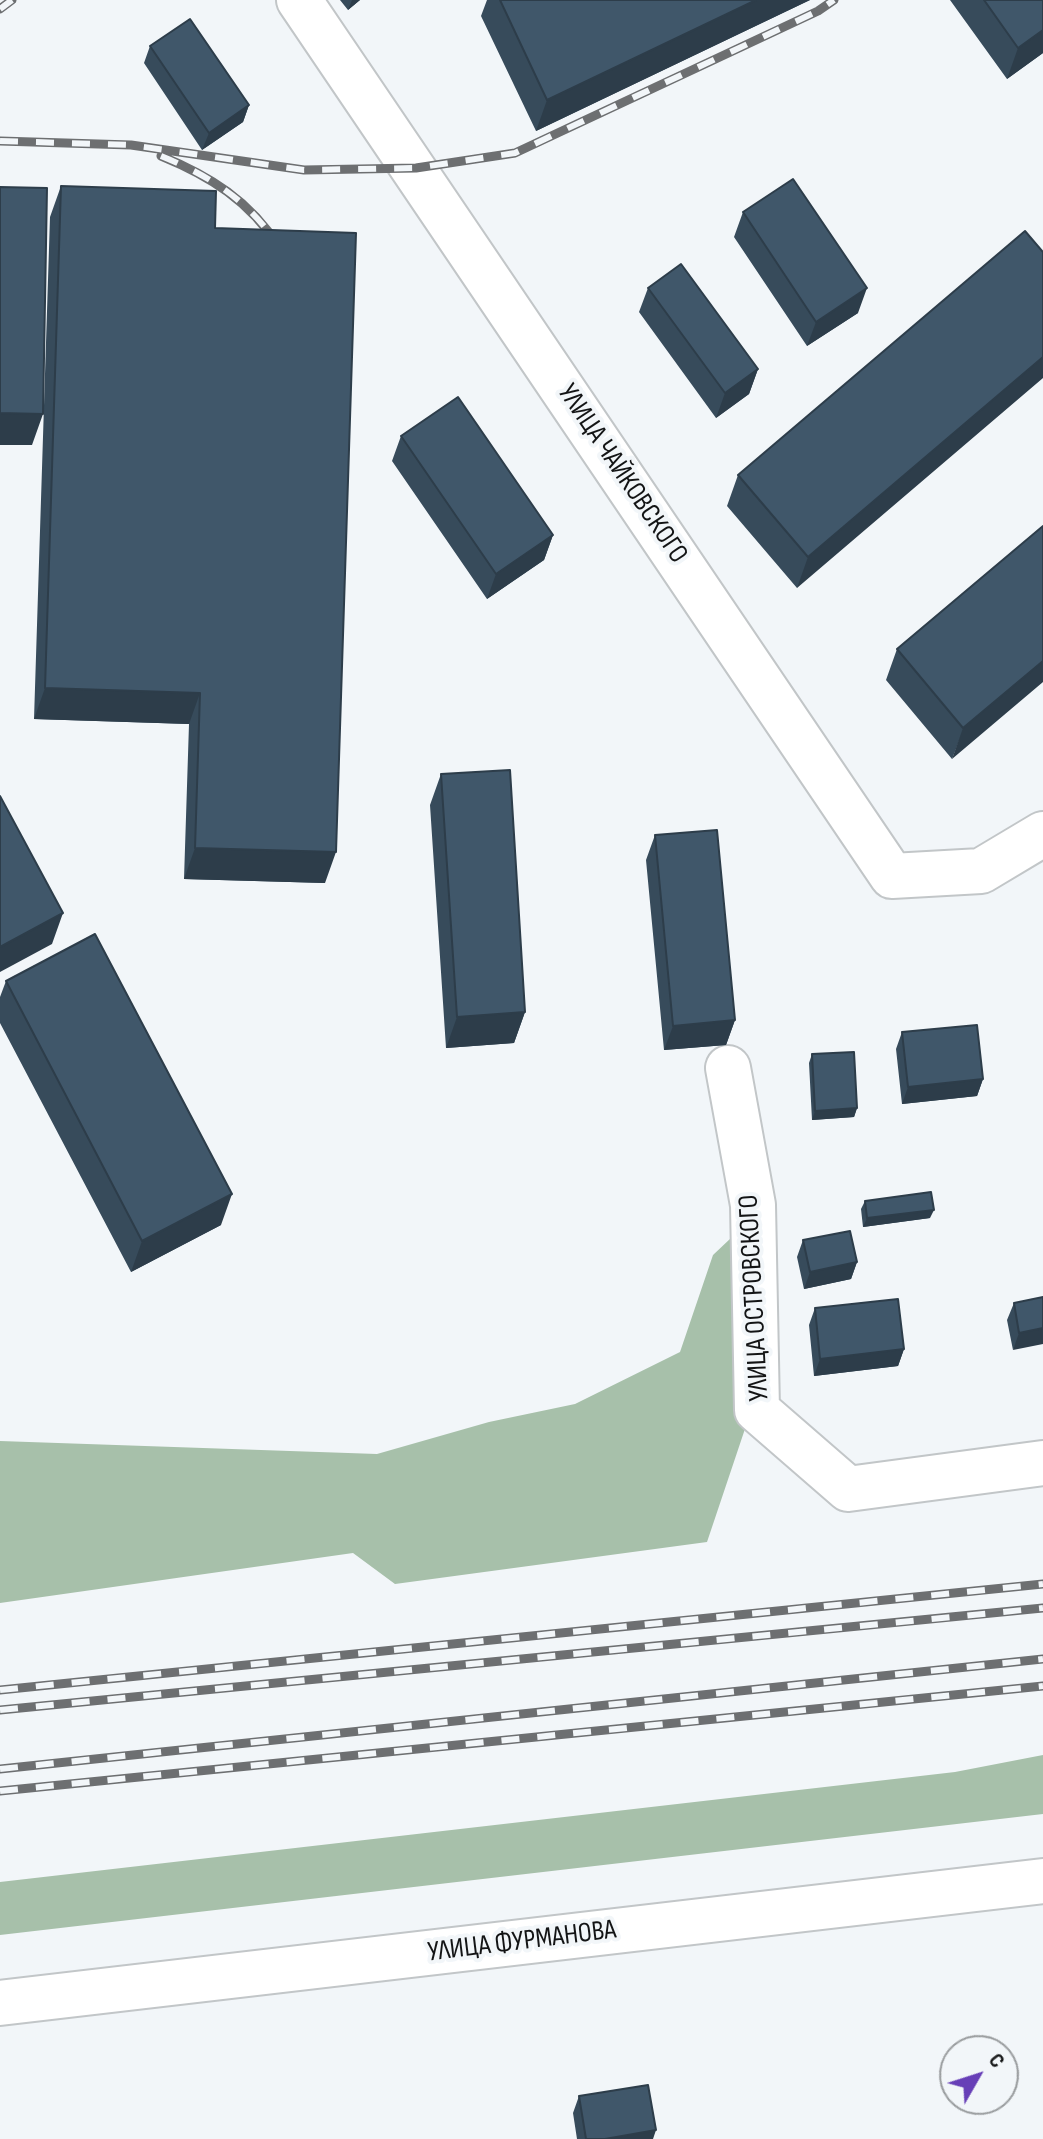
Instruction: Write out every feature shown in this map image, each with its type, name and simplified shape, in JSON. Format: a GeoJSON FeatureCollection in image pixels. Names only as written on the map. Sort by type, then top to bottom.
{"type":"FeatureCollection","features":[{"type":"Feature","properties":{"kind":"street","name":"УЛИЦА ЧАЙКОВСКОГО"},"geometry":{"type":"LineString","coordinates":[[299,0],[892,876],[981,871],[1043,834]]}},
{"type":"Feature","properties":{"kind":"street","name":"УЛИЦА ОСТРОВСКОГО"},"geometry":{"type":"LineString","coordinates":[[728,1068],[753,1205],[757,1410],[848,1489],[1043,1463]]}},
{"type":"Feature","properties":{"kind":"street","name":"УЛИЦА ФУРМАНОВА"},"geometry":{"type":"LineString","coordinates":[[0,2003],[1043,1881]]}},
{"type":"Feature","properties":{"kind":"green space"},"geometry":{"type":"Polygon","coordinates":[[[731,1238],[748,1248],[750,1414],[707,1542],[395,1584],[353,1553],[0,1603],[0,1441],[377,1454],[489,1422],[575,1404],[680,1352],[713,1255],[731,1238]]]}},
{"type":"Feature","properties":{"kind":"green space"},"geometry":{"type":"Polygon","coordinates":[[[1043,1755],[1043,1814],[0,1935],[0,1882],[955,1772],[1043,1755]]]}},
{"type":"Feature","properties":{"kind":"building"},"geometry":{"type":"Polygon","coordinates":[[[500,0],[756,0],[547,100],[500,0]]]}},
{"type":"Feature","properties":{"kind":"building"},"geometry":{"type":"Polygon","coordinates":[[[984,0],[1043,0],[1043,30],[1018,48],[984,0]]]}},
{"type":"Feature","properties":{"kind":"building"},"geometry":{"type":"Polygon","coordinates":[[[190,19],[249,105],[209,133],[150,46],[190,19]]]}},
{"type":"Feature","properties":{"kind":"building"},"geometry":{"type":"Polygon","coordinates":[[[793,179],[867,288],[816,322],[743,212],[793,179]]]}},
{"type":"Feature","properties":{"kind":"building"},"geometry":{"type":"Polygon","coordinates":[[[61,186],[216,191],[215,228],[356,233],[336,852],[195,848],[200,693],[45,688],[61,186]]]}},
{"type":"Feature","properties":{"kind":"building"},"geometry":{"type":"Polygon","coordinates":[[[0,187],[47,188],[43,414],[0,413],[0,187]]]}},
{"type":"Feature","properties":{"kind":"building"},"geometry":{"type":"Polygon","coordinates":[[[1025,231],[1043,252],[1043,357],[808,557],[738,475],[1025,231]]]}},
{"type":"Feature","properties":{"kind":"building"},"geometry":{"type":"Polygon","coordinates":[[[681,264],[758,369],[725,393],[648,288],[681,264]]]}},
{"type":"Feature","properties":{"kind":"building"},"geometry":{"type":"Polygon","coordinates":[[[458,397],[553,535],[496,574],[401,436],[458,397]]]}},
{"type":"Feature","properties":{"kind":"building"},"geometry":{"type":"Polygon","coordinates":[[[1043,526],[1043,661],[963,728],[897,649],[1043,526]]]}},
{"type":"Feature","properties":{"kind":"building"},"geometry":{"type":"Polygon","coordinates":[[[510,770],[525,1012],[457,1017],[441,774],[510,770]]]}},
{"type":"Feature","properties":{"kind":"building"},"geometry":{"type":"Polygon","coordinates":[[[0,796],[63,913],[0,947],[0,796]]]}},
{"type":"Feature","properties":{"kind":"building"},"geometry":{"type":"Polygon","coordinates":[[[717,830],[735,1020],[673,1026],[655,835],[717,830]]]}},
{"type":"Feature","properties":{"kind":"building"},"geometry":{"type":"Polygon","coordinates":[[[95,934],[232,1194],[142,1241],[6,981],[95,934]]]}},
{"type":"Feature","properties":{"kind":"building"},"geometry":{"type":"Polygon","coordinates":[[[977,1025],[983,1079],[908,1087],[902,1032],[977,1025]]]}},
{"type":"Feature","properties":{"kind":"building"},"geometry":{"type":"Polygon","coordinates":[[[854,1052],[857,1108],[815,1111],[812,1054],[854,1052]]]}},
{"type":"Feature","properties":{"kind":"building"},"geometry":{"type":"Polygon","coordinates":[[[931,1192],[934,1210],[867,1218],[865,1201],[931,1192]]]}},
{"type":"Feature","properties":{"kind":"building"},"geometry":{"type":"Polygon","coordinates":[[[850,1231],[857,1262],[810,1272],[803,1240],[850,1231]]]}},
{"type":"Feature","properties":{"kind":"building"},"geometry":{"type":"Polygon","coordinates":[[[1043,1297],[1043,1328],[1019,1333],[1014,1303],[1043,1297]]]}},
{"type":"Feature","properties":{"kind":"building"},"geometry":{"type":"Polygon","coordinates":[[[898,1299],[904,1349],[820,1359],[815,1308],[898,1299]]]}},
{"type":"Feature","properties":{"kind":"building"},"geometry":{"type":"Polygon","coordinates":[[[648,2085],[656,2130],[605,2139],[586,2139],[579,2096],[648,2085]]]}},
{"type":"Feature","properties":{"kind":"railway"},"geometry":{"type":"LineString","coordinates":[[0,9],[12,0]]}},
{"type":"Feature","properties":{"kind":"railway"},"geometry":{"type":"LineString","coordinates":[[0,141],[131,145],[304,170],[416,168],[515,153],[818,11],[834,0]]}},
{"type":"Feature","properties":{"kind":"railway"},"geometry":{"type":"LineString","coordinates":[[161,156],[196,172],[228,192],[255,216],[279,247]]}},
{"type":"Feature","properties":{"kind":"railway"},"geometry":{"type":"LineString","coordinates":[[0,1690],[1043,1584]]}},
{"type":"Feature","properties":{"kind":"railway"},"geometry":{"type":"LineString","coordinates":[[0,1710],[1043,1608]]}},
{"type":"Feature","properties":{"kind":"railway"},"geometry":{"type":"LineString","coordinates":[[0,1769],[1043,1659]]}},
{"type":"Feature","properties":{"kind":"railway"},"geometry":{"type":"LineString","coordinates":[[0,1791],[1043,1686]]}}]}
